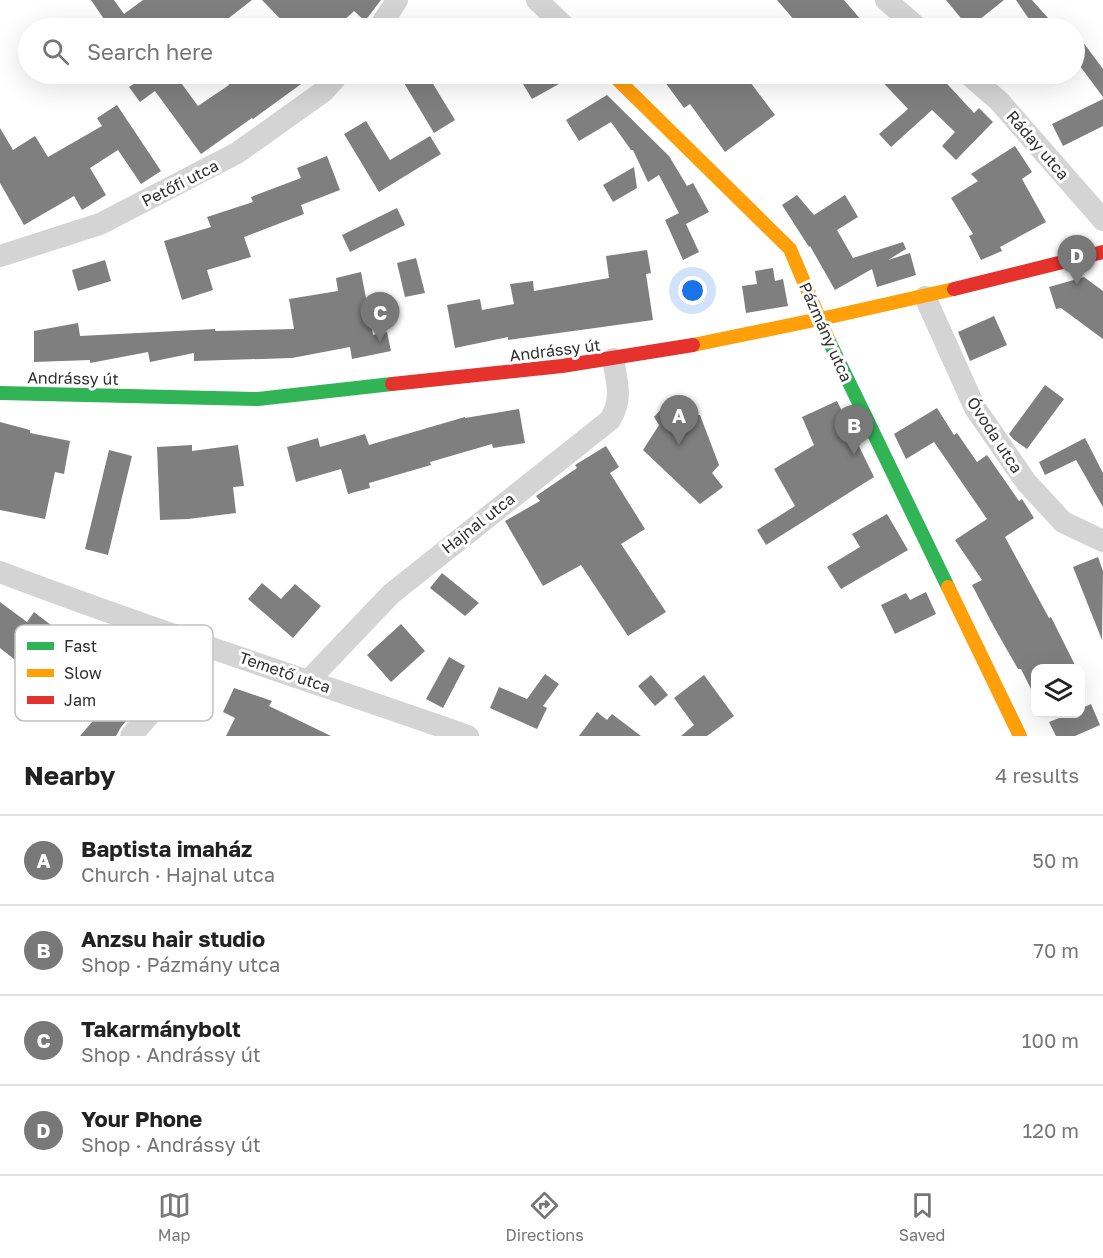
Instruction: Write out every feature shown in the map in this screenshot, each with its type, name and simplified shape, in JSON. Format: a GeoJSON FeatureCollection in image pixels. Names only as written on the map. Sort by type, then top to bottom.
{"type":"FeatureCollection","features":[{"type":"Feature","properties":{"kind":"main road","name":"Pázmány utca"},"geometry":{"type":"LineString","coordinates":[[622,84],[790,249],[819,321],[1020,736]]}},
{"type":"Feature","properties":{"kind":"main road","name":"Andrássy út"},"geometry":{"type":"LineString","coordinates":[[0,393],[258,399],[551,368],[613,359],[819,321],[1103,252]]}},
{"type":"Feature","properties":{"kind":"street"},"geometry":{"type":"LineString","coordinates":[[385,18],[397,0]]}},
{"type":"Feature","properties":{"kind":"street"},"geometry":{"type":"LineString","coordinates":[[537,0],[556,18]]}},
{"type":"Feature","properties":{"kind":"street"},"geometry":{"type":"LineString","coordinates":[[886,0],[907,18]]}},
{"type":"Feature","properties":{"kind":"street","name":"Petőfi utca"},"geometry":{"type":"LineString","coordinates":[[0,256],[100,224],[237,153],[324,91],[330,84]]}},
{"type":"Feature","properties":{"kind":"street","name":"Ráday utca"},"geometry":{"type":"LineString","coordinates":[[979,84],[999,101],[1103,220]]}},
{"type":"Feature","properties":{"kind":"street","name":"Óvoda utca"},"geometry":{"type":"LineString","coordinates":[[925,297],[975,408],[1026,482],[1063,522],[1103,541]]}},
{"type":"Feature","properties":{"kind":"street","name":"Hajnal utca"},"geometry":{"type":"LineString","coordinates":[[309,680],[391,594],[610,420],[617,408],[618,391],[613,359]]}},
{"type":"Feature","properties":{"kind":"street","name":"Temető utca"},"geometry":{"type":"LineString","coordinates":[[0,572],[148,625]]}},
{"type":"Feature","properties":{"kind":"street","name":"Temető utca"},"geometry":{"type":"LineString","coordinates":[[213,648],[468,736]]}},
{"type":"Feature","properties":{"kind":"street"},"geometry":{"type":"LineString","coordinates":[[131,736],[144,721]]}},
{"type":"Feature","properties":{"kind":"building"},"geometry":{"type":"Polygon","coordinates":[[[91,0],[114,0],[124,14],[143,0],[252,0],[229,18],[103,18],[91,0]]]}},
{"type":"Feature","properties":{"kind":"building"},"geometry":{"type":"Polygon","coordinates":[[[262,0],[381,0],[367,18],[362,18],[354,11],[347,18],[279,18],[262,0]]]}},
{"type":"Feature","properties":{"kind":"building"},"geometry":{"type":"Polygon","coordinates":[[[777,0],[844,0],[859,18],[792,18],[777,0]]]}},
{"type":"Feature","properties":{"kind":"building"},"geometry":{"type":"Polygon","coordinates":[[[946,0],[1004,0],[982,18],[961,18],[946,0]]]}},
{"type":"Feature","properties":{"kind":"building"},"geometry":{"type":"Polygon","coordinates":[[[1016,0],[1032,0],[1048,18],[1028,18],[1016,0]]]}},
{"type":"Feature","properties":{"kind":"building"},"geometry":{"type":"Polygon","coordinates":[[[1085,45],[1103,69],[1103,97],[1085,73],[1085,45]]]}},
{"type":"Feature","properties":{"kind":"building"},"geometry":{"type":"Polygon","coordinates":[[[133,84],[182,84],[198,106],[228,84],[301,84],[201,154],[155,91],[140,102],[129,87],[133,84]]]}},
{"type":"Feature","properties":{"kind":"building"},"geometry":{"type":"Polygon","coordinates":[[[405,84],[433,84],[455,120],[434,133],[405,84]]]}},
{"type":"Feature","properties":{"kind":"building"},"geometry":{"type":"Polygon","coordinates":[[[523,84],[559,84],[532,99],[523,84]]]}},
{"type":"Feature","properties":{"kind":"building"},"geometry":{"type":"Polygon","coordinates":[[[666,84],[752,84],[775,115],[725,152],[690,104],[684,108],[666,84]]]}},
{"type":"Feature","properties":{"kind":"building"},"geometry":{"type":"Polygon","coordinates":[[[884,84],[947,84],[974,113],[979,108],[993,122],[956,160],[942,146],[955,132],[932,110],[891,147],[879,134],[908,109],[884,84]]]}},
{"type":"Feature","properties":{"kind":"building"},"geometry":{"type":"Polygon","coordinates":[[[607,95],[669,156],[687,186],[693,183],[709,212],[686,224],[699,252],[683,260],[665,220],[679,213],[659,175],[648,182],[633,150],[611,122],[579,141],[566,120],[607,95]]]}},
{"type":"Feature","properties":{"kind":"building"},"geometry":{"type":"Polygon","coordinates":[[[1103,99],[1103,126],[1063,146],[1052,124],[1103,99]]]}},
{"type":"Feature","properties":{"kind":"building"},"geometry":{"type":"Polygon","coordinates":[[[117,105],[161,171],[141,184],[118,150],[90,168],[106,195],[82,210],[74,196],[24,225],[0,183],[0,128],[13,150],[35,136],[48,157],[102,126],[97,118],[117,105]]]}},
{"type":"Feature","properties":{"kind":"building"},"geometry":{"type":"Polygon","coordinates":[[[366,121],[390,160],[430,136],[441,154],[379,192],[344,134],[366,121]]]}},
{"type":"Feature","properties":{"kind":"building"},"geometry":{"type":"Polygon","coordinates":[[[1015,146],[1032,172],[1022,179],[1046,222],[1000,247],[1002,251],[981,260],[969,236],[973,234],[951,198],[978,181],[971,174],[1015,146]]]}},
{"type":"Feature","properties":{"kind":"building"},"geometry":{"type":"Polygon","coordinates":[[[327,156],[340,190],[301,205],[304,214],[244,237],[251,257],[207,270],[213,290],[182,300],[164,241],[211,227],[207,217],[253,202],[251,197],[301,178],[297,168],[327,156]]]}},
{"type":"Feature","properties":{"kind":"building"},"geometry":{"type":"Polygon","coordinates":[[[634,167],[637,188],[613,202],[603,185],[634,167]]]}},
{"type":"Feature","properties":{"kind":"building"},"geometry":{"type":"Polygon","coordinates":[[[797,195],[814,215],[845,195],[858,217],[837,230],[853,258],[903,242],[906,249],[888,260],[910,253],[916,275],[877,287],[872,269],[835,290],[810,246],[782,205],[797,195]]]}},
{"type":"Feature","properties":{"kind":"building"},"geometry":{"type":"Polygon","coordinates":[[[397,208],[405,225],[350,252],[342,235],[397,208]]]}},
{"type":"Feature","properties":{"kind":"building"},"geometry":{"type":"Polygon","coordinates":[[[647,250],[651,273],[646,274],[653,320],[508,340],[508,337],[455,348],[447,305],[480,299],[482,310],[514,304],[510,284],[533,281],[534,291],[609,278],[606,256],[647,250]]]}},
{"type":"Feature","properties":{"kind":"building"},"geometry":{"type":"Polygon","coordinates":[[[416,258],[425,293],[405,297],[397,263],[416,258]]]}},
{"type":"Feature","properties":{"kind":"building"},"geometry":{"type":"Polygon","coordinates":[[[105,260],[111,281],[78,291],[72,270],[105,260]]]}},
{"type":"Feature","properties":{"kind":"building"},"geometry":{"type":"Polygon","coordinates":[[[773,268],[775,281],[783,279],[788,306],[746,313],[742,286],[757,284],[755,271],[773,268]]]}},
{"type":"Feature","properties":{"kind":"building"},"geometry":{"type":"Polygon","coordinates":[[[361,272],[373,335],[387,332],[391,351],[352,359],[350,347],[292,358],[194,361],[194,353],[150,362],[148,352],[90,363],[90,360],[34,362],[34,331],[78,323],[80,336],[215,329],[215,331],[294,329],[289,299],[338,291],[336,278],[361,272]]]}},
{"type":"Feature","properties":{"kind":"building"},"geometry":{"type":"Polygon","coordinates":[[[1084,277],[1103,291],[1103,339],[1061,308],[1056,309],[1049,287],[1084,277]]]}},
{"type":"Feature","properties":{"kind":"building"},"geometry":{"type":"Polygon","coordinates":[[[994,316],[1007,345],[970,361],[958,332],[994,316]]]}},
{"type":"Feature","properties":{"kind":"building"},"geometry":{"type":"Polygon","coordinates":[[[1045,385],[1064,399],[1027,449],[1009,434],[1045,385]]]}},
{"type":"Feature","properties":{"kind":"building"},"geometry":{"type":"Polygon","coordinates":[[[837,401],[874,477],[766,545],[757,530],[795,506],[774,469],[814,445],[802,417],[837,401]]]}},
{"type":"Feature","properties":{"kind":"building"},"geometry":{"type":"Polygon","coordinates":[[[663,407],[672,409],[677,414],[700,415],[719,465],[712,473],[723,487],[700,504],[643,450],[659,425],[654,417],[663,407]]]}},
{"type":"Feature","properties":{"kind":"building"},"geometry":{"type":"Polygon","coordinates":[[[937,408],[954,435],[957,433],[977,462],[987,455],[1019,501],[1022,499],[1034,518],[1005,537],[1049,618],[1051,617],[1074,664],[1031,664],[1031,689],[972,585],[982,580],[955,540],[987,519],[934,442],[906,459],[894,434],[937,408]]]}},
{"type":"Feature","properties":{"kind":"building"},"geometry":{"type":"Polygon","coordinates":[[[519,409],[525,443],[493,448],[492,444],[369,483],[370,488],[348,494],[341,469],[296,482],[287,447],[318,438],[320,447],[365,434],[369,445],[465,417],[519,409]]]}},
{"type":"Feature","properties":{"kind":"building"},"geometry":{"type":"Polygon","coordinates":[[[0,422],[30,430],[30,433],[70,441],[64,474],[55,472],[45,519],[0,510],[0,422]]]}},
{"type":"Feature","properties":{"kind":"building"},"geometry":{"type":"Polygon","coordinates":[[[1085,438],[1103,473],[1103,507],[1076,460],[1045,475],[1039,462],[1085,438]]]}},
{"type":"Feature","properties":{"kind":"building"},"geometry":{"type":"Polygon","coordinates":[[[192,445],[192,451],[238,445],[244,486],[233,487],[236,513],[160,520],[157,447],[192,445]]]}},
{"type":"Feature","properties":{"kind":"building"},"geometry":{"type":"Polygon","coordinates":[[[606,446],[619,467],[610,473],[645,529],[621,544],[666,612],[628,636],[581,565],[543,586],[505,521],[540,501],[536,496],[577,468],[575,465],[606,446]]]}},
{"type":"Feature","properties":{"kind":"building"},"geometry":{"type":"Polygon","coordinates":[[[109,450],[132,456],[108,555],[85,549],[109,450]]]}},
{"type":"Feature","properties":{"kind":"building"},"geometry":{"type":"Polygon","coordinates":[[[887,514],[908,550],[841,589],[827,567],[860,547],[852,534],[887,514]]]}},
{"type":"Feature","properties":{"kind":"building"},"geometry":{"type":"Polygon","coordinates":[[[1098,557],[1103,571],[1102,640],[1073,567],[1098,557]]]}},
{"type":"Feature","properties":{"kind":"building"},"geometry":{"type":"Polygon","coordinates":[[[442,573],[479,603],[465,616],[430,588],[442,573]]]}},
{"type":"Feature","properties":{"kind":"building"},"geometry":{"type":"Polygon","coordinates":[[[262,583],[281,599],[295,584],[321,606],[293,638],[248,599],[262,583]]]}},
{"type":"Feature","properties":{"kind":"building"},"geometry":{"type":"Polygon","coordinates":[[[926,592],[936,614],[895,634],[881,605],[906,593],[910,600],[926,592]]]}},
{"type":"Feature","properties":{"kind":"building"},"geometry":{"type":"Polygon","coordinates":[[[0,602],[27,622],[34,612],[51,625],[15,625],[15,660],[0,648],[0,602]]]}},
{"type":"Feature","properties":{"kind":"building"},"geometry":{"type":"Polygon","coordinates":[[[401,624],[425,651],[391,682],[367,655],[401,624]]]}},
{"type":"Feature","properties":{"kind":"building"},"geometry":{"type":"Polygon","coordinates":[[[449,657],[465,666],[443,708],[426,699],[449,657]]]}},
{"type":"Feature","properties":{"kind":"building"},"geometry":{"type":"Polygon","coordinates":[[[545,674],[559,684],[543,706],[547,708],[537,729],[490,708],[499,687],[527,699],[545,674]]]}},
{"type":"Feature","properties":{"kind":"building"},"geometry":{"type":"Polygon","coordinates":[[[651,675],[668,695],[655,706],[638,686],[651,675]]]}},
{"type":"Feature","properties":{"kind":"building"},"geometry":{"type":"Polygon","coordinates":[[[704,675],[734,716],[707,736],[681,736],[694,725],[674,698],[704,675]]]}},
{"type":"Feature","properties":{"kind":"building"},"geometry":{"type":"Polygon","coordinates":[[[234,688],[272,701],[269,706],[331,736],[226,736],[235,718],[223,712],[234,688]]]}},
{"type":"Feature","properties":{"kind":"building"},"geometry":{"type":"Polygon","coordinates":[[[1091,704],[1100,725],[1075,736],[1056,736],[1049,722],[1059,718],[1085,718],[1085,707],[1091,704]]]}},
{"type":"Feature","properties":{"kind":"building"},"geometry":{"type":"Polygon","coordinates":[[[597,712],[607,720],[612,714],[641,736],[579,736],[597,712]]]}},
{"type":"Feature","properties":{"kind":"building"},"geometry":{"type":"Polygon","coordinates":[[[93,721],[126,721],[116,736],[80,736],[93,721]]]}},
{"type":"Feature","properties":{"kind":"traffic: fast"},"geometry":{"type":"LineString","coordinates":[[828,339],[948,587]]}},
{"type":"Feature","properties":{"kind":"traffic: fast"},"geometry":{"type":"LineString","coordinates":[[0,393],[258,399],[392,384]]}},
{"type":"Feature","properties":{"kind":"traffic: slow"},"geometry":{"type":"LineString","coordinates":[[622,84],[790,249],[828,339]]}},
{"type":"Feature","properties":{"kind":"traffic: slow"},"geometry":{"type":"LineString","coordinates":[[693,345],[954,289]]}},
{"type":"Feature","properties":{"kind":"traffic: slow"},"geometry":{"type":"LineString","coordinates":[[948,587],[1020,736]]}},
{"type":"Feature","properties":{"kind":"traffic: jam"},"geometry":{"type":"LineString","coordinates":[[954,289],[1103,252]]}},
{"type":"Feature","properties":{"kind":"traffic: jam"},"geometry":{"type":"LineString","coordinates":[[392,384],[562,366],[693,345]]}},
{"type":"Feature","properties":{"kind":"place","name":"Your Phone"},"geometry":{"type":"Point","coordinates":[1077,285]}},
{"type":"Feature","properties":{"kind":"place","name":"Takarmánybolt"},"geometry":{"type":"Point","coordinates":[380,342]}},
{"type":"Feature","properties":{"kind":"place","name":"Baptista imaház"},"geometry":{"type":"Point","coordinates":[679,445]}},
{"type":"Feature","properties":{"kind":"place","name":"Anzsu hair studio"},"geometry":{"type":"Point","coordinates":[854,455]}}]}
